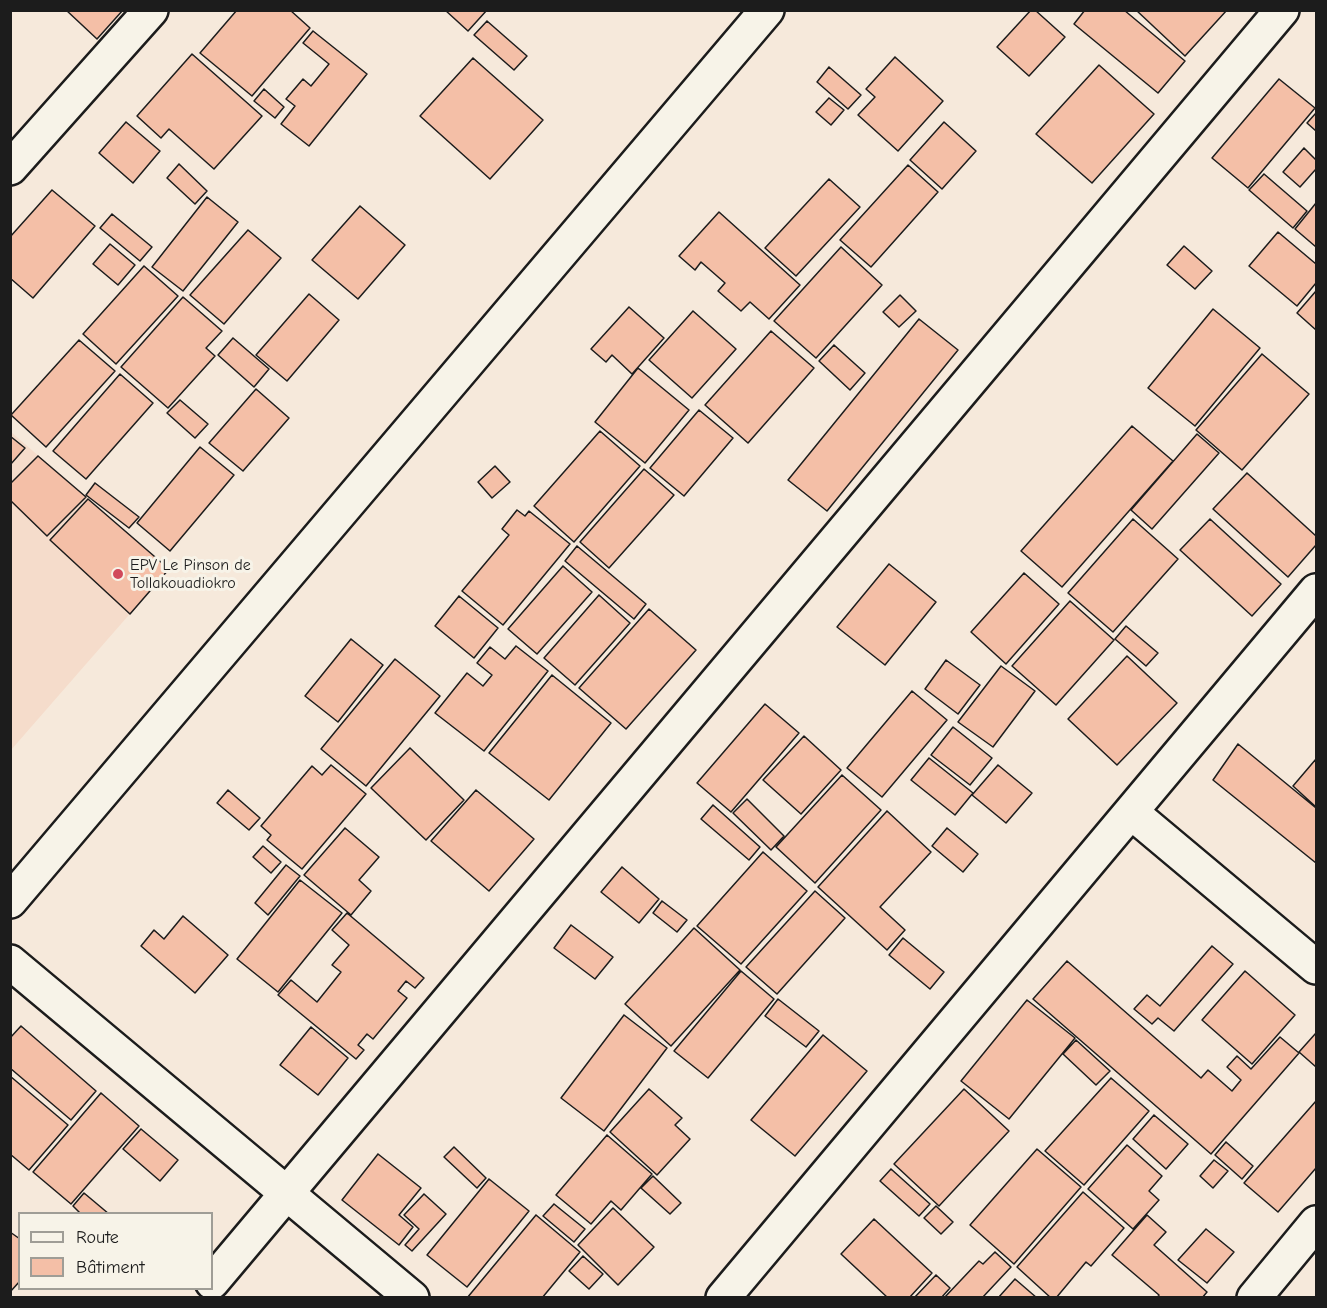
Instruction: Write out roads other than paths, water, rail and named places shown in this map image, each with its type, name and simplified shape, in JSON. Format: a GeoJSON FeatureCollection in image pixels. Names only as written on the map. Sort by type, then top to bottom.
{"type":"FeatureCollection","features":[{"type":"Feature","properties":{"kind":"street"},"geometry":{"type":"LineString","coordinates":[[10,168],[151,10]]}},
{"type":"Feature","properties":{"kind":"street"},"geometry":{"type":"LineString","coordinates":[[10,901],[767,10]]}},
{"type":"Feature","properties":{"kind":"street"},"geometry":{"type":"LineString","coordinates":[[213,1281],[1282,10]]}},
{"type":"Feature","properties":{"kind":"street"},"geometry":{"type":"LineString","coordinates":[[723,1298],[1317,591]]}},
{"type":"Feature","properties":{"kind":"street"},"geometry":{"type":"LineString","coordinates":[[1131,812],[1317,967]]}},
{"type":"Feature","properties":{"kind":"street"},"geometry":{"type":"LineString","coordinates":[[10,962],[288,1192],[412,1298]]}},
{"type":"Feature","properties":{"kind":"street"},"geometry":{"type":"LineString","coordinates":[[1254,1298],[1317,1223]]}},
{"type":"Feature","properties":{"kind":"place","name":"EPV Le Pinson de Tollakouadiokro"},"geometry":{"type":"Point","coordinates":[118,574]}}]}
